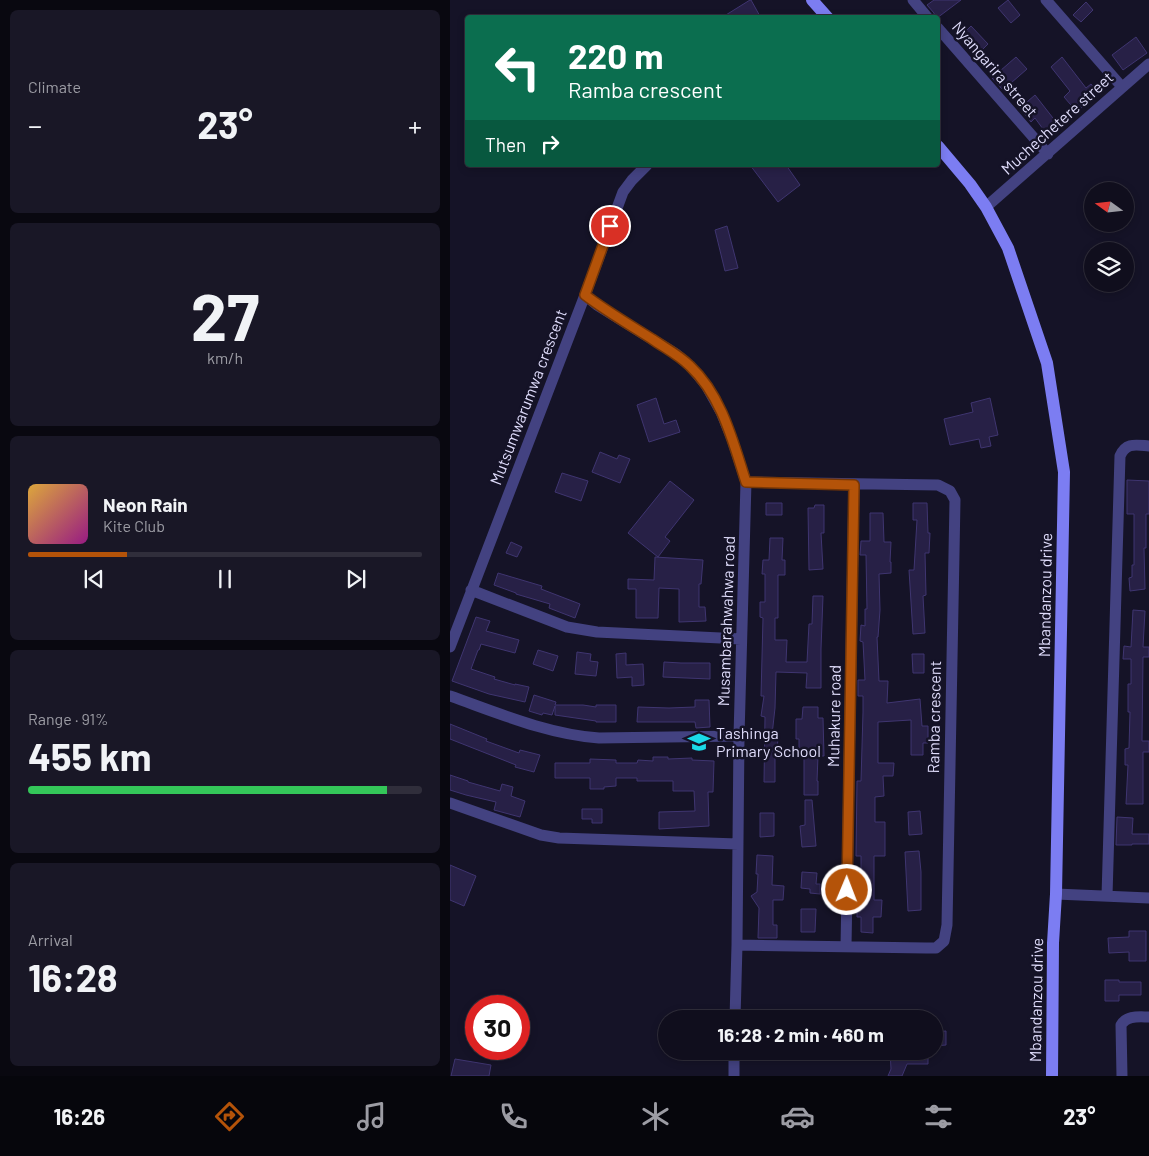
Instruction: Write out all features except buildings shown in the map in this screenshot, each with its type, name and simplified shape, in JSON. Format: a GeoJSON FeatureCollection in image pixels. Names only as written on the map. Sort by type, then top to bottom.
{"type":"FeatureCollection","features":[{"type":"Feature","properties":{"kind":"street"},"geometry":{"type":"LineString","coordinates":[[812,0],[825,15]]}},
{"type":"Feature","properties":{"kind":"street","name":"Nyangarira street"},"geometry":{"type":"LineString","coordinates":[[913,0],[926,15]]}},
{"type":"Feature","properties":{"kind":"street"},"geometry":{"type":"LineString","coordinates":[[1046,0],[1122,87]]}},
{"type":"Feature","properties":{"kind":"street","name":"Nyangarira street"},"geometry":{"type":"LineString","coordinates":[[940,30],[1048,154]]}},
{"type":"Feature","properties":{"kind":"street","name":"Muchechetere street"},"geometry":{"type":"LineString","coordinates":[[986,207],[1149,64]]}},
{"type":"Feature","properties":{"kind":"street","name":"Mbandanzou drive"},"geometry":{"type":"LineString","coordinates":[[940,148],[970,184],[986,207],[1008,248],[1047,363],[1064,472],[1056,894],[1053,943],[1052,1076]]}},
{"type":"Feature","properties":{"kind":"street","name":"Mutsumwarumwa crescent"},"geometry":{"type":"LineString","coordinates":[[450,647],[623,192],[645,167]]}},
{"type":"Feature","properties":{"kind":"street","name":"Musambarahwahwa road"},"geometry":{"type":"LineString","coordinates":[[585,295],[676,354],[691,367],[706,385],[721,412],[746,482],[739,736],[735,1010]]}},
{"type":"Feature","properties":{"kind":"street"},"geometry":{"type":"LineString","coordinates":[[1107,896],[1120,456],[1124,448],[1130,445],[1149,446]]}},
{"type":"Feature","properties":{"kind":"street","name":"Ramba crescent"},"geometry":{"type":"LineString","coordinates":[[737,945],[936,948],[944,940],[947,925],[955,500],[950,491],[938,485],[746,482]]}},
{"type":"Feature","properties":{"kind":"street","name":"Muhakure road"},"geometry":{"type":"LineString","coordinates":[[846,947],[854,485]]}},
{"type":"Feature","properties":{"kind":"street"},"geometry":{"type":"LineString","coordinates":[[471,590],[567,627],[596,632],[741,638]]}},
{"type":"Feature","properties":{"kind":"street"},"geometry":{"type":"LineString","coordinates":[[450,696],[541,728],[582,737],[739,736]]}},
{"type":"Feature","properties":{"kind":"street"},"geometry":{"type":"LineString","coordinates":[[450,803],[541,835],[559,838],[738,844]]}},
{"type":"Feature","properties":{"kind":"street"},"geometry":{"type":"LineString","coordinates":[[1056,894],[1149,898]]}},
{"type":"Feature","properties":{"kind":"street"},"geometry":{"type":"LineString","coordinates":[[1122,1076],[1121,1025],[1128,1018],[1149,1017]]}},
{"type":"Feature","properties":{"kind":"street"},"geometry":{"type":"LineString","coordinates":[[734,1060],[734,1076]]}},
{"type":"Feature","properties":{"kind":"place","name":"Tashinga Primary School"},"geometry":{"type":"Point","coordinates":[699,742]}},
{"type":"Feature","properties":{"kind":"route"},"geometry":{"type":"LineString","coordinates":[[610,226],[585,295],[676,354],[691,367],[706,385],[721,412],[746,482],[854,485],[847,890]]}}]}
